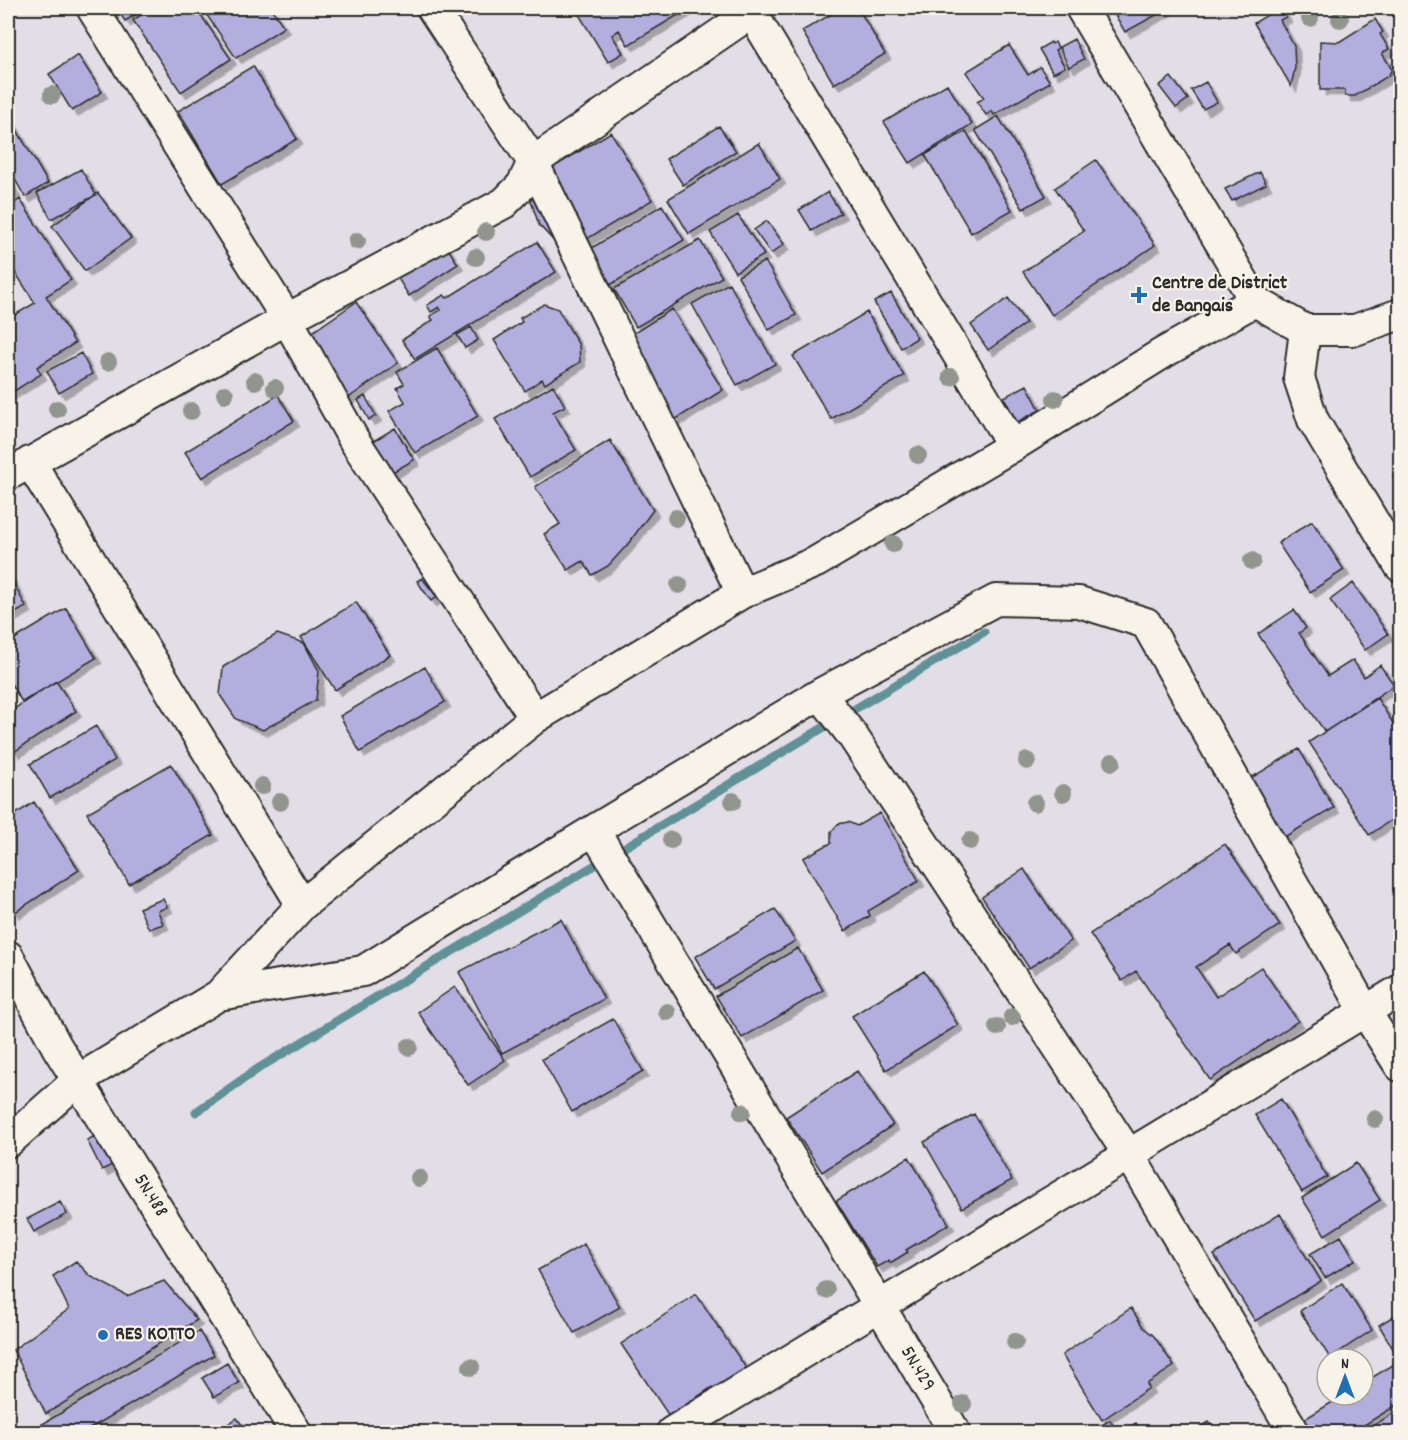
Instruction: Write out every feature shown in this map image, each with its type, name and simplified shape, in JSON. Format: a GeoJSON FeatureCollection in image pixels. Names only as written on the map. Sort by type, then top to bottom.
{"type":"FeatureCollection","features":[{"type":"Feature","properties":{"kind":"street"},"geometry":{"type":"LineString","coordinates":[[92,8],[287,319],[354,440],[535,718]]}},
{"type":"Feature","properties":{"kind":"street"},"geometry":{"type":"LineString","coordinates":[[432,8],[533,162],[742,593]]}},
{"type":"Feature","properties":{"kind":"street"},"geometry":{"type":"LineString","coordinates":[[1081,8],[1255,302],[1305,330],[1355,330],[1401,314]]}},
{"type":"Feature","properties":{"kind":"street"},"geometry":{"type":"LineString","coordinates":[[302,905],[19,469],[287,319],[504,202],[522,185],[533,162],[752,9],[1013,446]]}},
{"type":"Feature","properties":{"kind":"street"},"geometry":{"type":"LineString","coordinates":[[8,1142],[78,1080],[219,995],[302,905],[535,718],[742,593],[816,562],[1013,446],[1163,353],[1255,302]]}},
{"type":"Feature","properties":{"kind":"street"},"geometry":{"type":"LineString","coordinates":[[1305,330],[1299,378],[1313,420],[1401,566]]}},
{"type":"Feature","properties":{"kind":"street"},"geometry":{"type":"LineString","coordinates":[[219,995],[363,971],[820,694],[996,600],[1079,602],[1146,623],[1365,1011],[1401,1066]]}},
{"type":"Feature","properties":{"kind":"street"},"geometry":{"type":"LineString","coordinates":[[820,694],[852,735],[1129,1155],[1294,1432]]}},
{"type":"Feature","properties":{"kind":"street","name":"5N.429"},"geometry":{"type":"LineString","coordinates":[[594,830],[955,1432]]}},
{"type":"Feature","properties":{"kind":"street","name":"5N.488"},"geometry":{"type":"LineString","coordinates":[[8,956],[57,1047],[296,1432]]}},
{"type":"Feature","properties":{"kind":"street"},"geometry":{"type":"LineString","coordinates":[[672,1432],[1401,990]]}},
{"type":"Feature","properties":{"kind":"building"},"geometry":{"type":"Polygon","coordinates":[[[116,8],[147,8],[125,21],[116,8]]]}},
{"type":"Feature","properties":{"kind":"building"},"geometry":{"type":"Polygon","coordinates":[[[152,8],[196,8],[231,59],[181,92],[133,20],[152,8]]]}},
{"type":"Feature","properties":{"kind":"building"},"geometry":{"type":"Polygon","coordinates":[[[202,8],[271,8],[284,27],[236,58],[202,8]]]}},
{"type":"Feature","properties":{"kind":"building"},"geometry":{"type":"Polygon","coordinates":[[[575,8],[688,9],[628,45],[619,30],[612,35],[623,53],[608,62],[575,8]]]}},
{"type":"Feature","properties":{"kind":"building"},"geometry":{"type":"Polygon","coordinates":[[[842,8],[858,8],[885,54],[834,84],[802,31],[842,8]]]}},
{"type":"Feature","properties":{"kind":"building"},"geometry":{"type":"Polygon","coordinates":[[[1111,8],[1169,8],[1125,32],[1111,8]]]}},
{"type":"Feature","properties":{"kind":"building"},"geometry":{"type":"Polygon","coordinates":[[[1279,8],[1286,17],[1280,20],[1294,46],[1295,68],[1291,86],[1254,23],[1279,8]]]}},
{"type":"Feature","properties":{"kind":"building"},"geometry":{"type":"Polygon","coordinates":[[[1375,19],[1383,32],[1380,34],[1389,49],[1382,53],[1391,68],[1388,76],[1355,96],[1345,96],[1345,90],[1320,90],[1320,41],[1339,42],[1375,19]]]}},
{"type":"Feature","properties":{"kind":"building"},"geometry":{"type":"Polygon","coordinates":[[[1074,39],[1084,59],[1069,67],[1059,47],[1074,39]]]}},
{"type":"Feature","properties":{"kind":"building"},"geometry":{"type":"Polygon","coordinates":[[[1051,42],[1052,44],[1055,42],[1058,48],[1055,50],[1065,67],[1053,73],[1039,49],[1051,42]]]}},
{"type":"Feature","properties":{"kind":"building"},"geometry":{"type":"Polygon","coordinates":[[[1009,45],[1028,75],[1040,67],[1050,82],[994,115],[992,111],[986,115],[977,102],[984,98],[966,72],[1009,45]]]}},
{"type":"Feature","properties":{"kind":"building"},"geometry":{"type":"Polygon","coordinates":[[[78,55],[102,92],[72,111],[49,74],[78,55]]]}},
{"type":"Feature","properties":{"kind":"building"},"geometry":{"type":"Polygon","coordinates":[[[253,66],[297,139],[222,184],[178,111],[253,66]]]}},
{"type":"Feature","properties":{"kind":"building"},"geometry":{"type":"Polygon","coordinates":[[[1171,77],[1188,99],[1176,108],[1159,86],[1171,77]]]}},
{"type":"Feature","properties":{"kind":"building"},"geometry":{"type":"Polygon","coordinates":[[[1206,82],[1217,102],[1203,109],[1191,90],[1206,82]]]}},
{"type":"Feature","properties":{"kind":"building"},"geometry":{"type":"Polygon","coordinates":[[[947,84],[972,124],[910,163],[884,122],[947,84]]]}},
{"type":"Feature","properties":{"kind":"building"},"geometry":{"type":"Polygon","coordinates":[[[8,115],[48,183],[25,197],[8,167],[8,115]]]}},
{"type":"Feature","properties":{"kind":"building"},"geometry":{"type":"Polygon","coordinates":[[[998,116],[1046,196],[1023,209],[975,130],[998,116]]]}},
{"type":"Feature","properties":{"kind":"building"},"geometry":{"type":"Polygon","coordinates":[[[719,126],[736,151],[683,185],[666,159],[719,126]]]}},
{"type":"Feature","properties":{"kind":"building"},"geometry":{"type":"Polygon","coordinates":[[[966,131],[1012,210],[971,233],[925,155],[966,131]]]}},
{"type":"Feature","properties":{"kind":"building"},"geometry":{"type":"Polygon","coordinates":[[[611,132],[652,200],[572,248],[554,241],[539,225],[531,201],[531,181],[611,132]]]}},
{"type":"Feature","properties":{"kind":"building"},"geometry":{"type":"Polygon","coordinates":[[[759,143],[780,179],[689,234],[668,199],[759,143]]]}},
{"type":"Feature","properties":{"kind":"building"},"geometry":{"type":"Polygon","coordinates":[[[1096,160],[1155,245],[1052,315],[1023,272],[1084,231],[1055,188],[1096,160]]]}},
{"type":"Feature","properties":{"kind":"building"},"geometry":{"type":"Polygon","coordinates":[[[81,169],[96,195],[51,219],[37,193],[81,169]]]}},
{"type":"Feature","properties":{"kind":"building"},"geometry":{"type":"Polygon","coordinates":[[[1260,172],[1266,184],[1232,201],[1225,189],[1260,172]]]}},
{"type":"Feature","properties":{"kind":"building"},"geometry":{"type":"Polygon","coordinates":[[[8,179],[15,192],[8,196],[8,179]]]}},
{"type":"Feature","properties":{"kind":"building"},"geometry":{"type":"Polygon","coordinates":[[[828,192],[841,213],[812,231],[799,210],[828,192]]]}},
{"type":"Feature","properties":{"kind":"building"},"geometry":{"type":"Polygon","coordinates":[[[98,193],[131,238],[85,271],[52,226],[98,193]]]}},
{"type":"Feature","properties":{"kind":"building"},"geometry":{"type":"Polygon","coordinates":[[[20,199],[71,280],[46,296],[75,343],[37,367],[41,374],[8,395],[8,319],[35,303],[8,261],[8,208],[20,199]]]}},
{"type":"Feature","properties":{"kind":"building"},"geometry":{"type":"Polygon","coordinates":[[[662,205],[684,240],[607,287],[585,252],[662,205]]]}},
{"type":"Feature","properties":{"kind":"building"},"geometry":{"type":"Polygon","coordinates":[[[738,215],[764,255],[735,272],[710,232],[738,215]]]}},
{"type":"Feature","properties":{"kind":"building"},"geometry":{"type":"Polygon","coordinates":[[[767,221],[784,244],[771,254],[754,230],[767,221]]]}},
{"type":"Feature","properties":{"kind":"building"},"geometry":{"type":"Polygon","coordinates":[[[436,230],[458,264],[409,296],[387,261],[436,230]]]}},
{"type":"Feature","properties":{"kind":"building"},"geometry":{"type":"Polygon","coordinates":[[[700,240],[722,277],[636,327],[614,289],[700,240]]]}},
{"type":"Feature","properties":{"kind":"building"},"geometry":{"type":"Polygon","coordinates":[[[537,242],[556,272],[415,359],[402,340],[433,320],[430,316],[441,310],[439,307],[431,312],[427,305],[444,295],[447,298],[537,242]]]}},
{"type":"Feature","properties":{"kind":"building"},"geometry":{"type":"Polygon","coordinates":[[[765,261],[796,315],[769,330],[738,276],[765,261]]]}},
{"type":"Feature","properties":{"kind":"building"},"geometry":{"type":"Polygon","coordinates":[[[729,283],[775,364],[737,385],[692,304],[729,283]]]}},
{"type":"Feature","properties":{"kind":"building"},"geometry":{"type":"Polygon","coordinates":[[[891,293],[917,338],[901,348],[874,302],[891,293]]]}},
{"type":"Feature","properties":{"kind":"building"},"geometry":{"type":"Polygon","coordinates":[[[1008,298],[1026,323],[988,350],[971,325],[1008,298]]]}},
{"type":"Feature","properties":{"kind":"building"},"geometry":{"type":"Polygon","coordinates":[[[356,302],[398,363],[344,401],[301,340],[356,302]]]}},
{"type":"Feature","properties":{"kind":"building"},"geometry":{"type":"Polygon","coordinates":[[[544,304],[558,309],[579,345],[580,362],[545,384],[542,379],[525,391],[494,340],[522,322],[520,318],[544,304]]]}},
{"type":"Feature","properties":{"kind":"building"},"geometry":{"type":"Polygon","coordinates":[[[672,309],[723,390],[673,421],[623,340],[672,309]]]}},
{"type":"Feature","properties":{"kind":"building"},"geometry":{"type":"Polygon","coordinates":[[[867,312],[904,376],[831,419],[793,356],[867,312]]]}},
{"type":"Feature","properties":{"kind":"building"},"geometry":{"type":"Polygon","coordinates":[[[471,327],[478,340],[465,348],[457,335],[471,327]]]}},
{"type":"Feature","properties":{"kind":"building"},"geometry":{"type":"Polygon","coordinates":[[[437,348],[478,416],[415,453],[389,411],[405,402],[397,388],[404,384],[397,372],[437,348]]]}},
{"type":"Feature","properties":{"kind":"building"},"geometry":{"type":"Polygon","coordinates":[[[81,353],[92,374],[59,393],[47,371],[81,353]]]}},
{"type":"Feature","properties":{"kind":"building"},"geometry":{"type":"Polygon","coordinates":[[[553,385],[565,406],[553,412],[576,450],[530,477],[495,419],[553,385]]]}},
{"type":"Feature","properties":{"kind":"building"},"geometry":{"type":"Polygon","coordinates":[[[1027,385],[1040,410],[1017,422],[1004,397],[1027,385]]]}},
{"type":"Feature","properties":{"kind":"building"},"geometry":{"type":"Polygon","coordinates":[[[278,395],[294,421],[202,478],[185,452],[278,395]]]}},
{"type":"Feature","properties":{"kind":"building"},"geometry":{"type":"Polygon","coordinates":[[[365,396],[376,416],[369,420],[358,400],[365,396]]]}},
{"type":"Feature","properties":{"kind":"building"},"geometry":{"type":"Polygon","coordinates":[[[395,428],[414,460],[389,474],[370,443],[395,428]]]}},
{"type":"Feature","properties":{"kind":"building"},"geometry":{"type":"Polygon","coordinates":[[[610,440],[653,510],[628,544],[608,566],[592,575],[583,561],[568,570],[544,534],[560,524],[535,487],[610,440]]]}},
{"type":"Feature","properties":{"kind":"building"},"geometry":{"type":"Polygon","coordinates":[[[1400,472],[1400,488],[1393,476],[1400,472]]]}},
{"type":"Feature","properties":{"kind":"building"},"geometry":{"type":"Polygon","coordinates":[[[1312,521],[1344,570],[1310,592],[1278,543],[1312,521]]]}},
{"type":"Feature","properties":{"kind":"building"},"geometry":{"type":"Polygon","coordinates":[[[8,572],[26,607],[8,617],[8,572]]]}},
{"type":"Feature","properties":{"kind":"building"},"geometry":{"type":"Polygon","coordinates":[[[422,578],[437,597],[431,601],[417,581],[422,578]]]}},
{"type":"Feature","properties":{"kind":"building"},"geometry":{"type":"Polygon","coordinates":[[[1353,583],[1388,634],[1365,650],[1330,600],[1353,583]]]}},
{"type":"Feature","properties":{"kind":"building"},"geometry":{"type":"Polygon","coordinates":[[[356,602],[390,655],[335,690],[301,637],[356,602]]]}},
{"type":"Feature","properties":{"kind":"building"},"geometry":{"type":"Polygon","coordinates":[[[66,608],[96,658],[22,702],[8,679],[8,643],[66,608]]]}},
{"type":"Feature","properties":{"kind":"building"},"geometry":{"type":"Polygon","coordinates":[[[1294,610],[1306,628],[1299,633],[1328,676],[1353,660],[1364,677],[1380,665],[1394,685],[1325,732],[1258,634],[1294,610]]]}},
{"type":"Feature","properties":{"kind":"building"},"geometry":{"type":"Polygon","coordinates":[[[277,634],[304,643],[319,671],[316,700],[263,730],[236,719],[220,695],[223,667],[277,634]]]}},
{"type":"Feature","properties":{"kind":"building"},"geometry":{"type":"Polygon","coordinates":[[[425,667],[445,702],[360,752],[340,716],[425,667]]]}},
{"type":"Feature","properties":{"kind":"building"},"geometry":{"type":"Polygon","coordinates":[[[56,681],[76,711],[14,752],[8,742],[8,713],[56,681]]]}},
{"type":"Feature","properties":{"kind":"building"},"geometry":{"type":"Polygon","coordinates":[[[1377,698],[1400,734],[1400,814],[1369,835],[1309,742],[1377,698]]]}},
{"type":"Feature","properties":{"kind":"building"},"geometry":{"type":"Polygon","coordinates":[[[96,726],[115,760],[50,798],[30,764],[96,726]]]}},
{"type":"Feature","properties":{"kind":"building"},"geometry":{"type":"Polygon","coordinates":[[[1299,749],[1334,808],[1281,839],[1246,781],[1299,749]]]}},
{"type":"Feature","properties":{"kind":"building"},"geometry":{"type":"Polygon","coordinates":[[[171,764],[213,835],[129,884],[87,813],[171,764]]]}},
{"type":"Feature","properties":{"kind":"building"},"geometry":{"type":"Polygon","coordinates":[[[34,802],[79,870],[14,913],[8,903],[8,819],[34,802]]]}},
{"type":"Feature","properties":{"kind":"building"},"geometry":{"type":"Polygon","coordinates":[[[880,813],[919,881],[868,911],[870,916],[845,931],[803,858],[831,843],[831,832],[838,824],[848,822],[857,826],[880,813]]]}},
{"type":"Feature","properties":{"kind":"building"},"geometry":{"type":"Polygon","coordinates":[[[1225,844],[1280,925],[1236,954],[1230,945],[1196,967],[1216,997],[1261,967],[1298,1021],[1210,1080],[1136,971],[1122,981],[1090,934],[1225,844]]]}},
{"type":"Feature","properties":{"kind":"building"},"geometry":{"type":"Polygon","coordinates":[[[1024,869],[1071,941],[1029,968],[982,897],[1024,869]]]}},
{"type":"Feature","properties":{"kind":"building"},"geometry":{"type":"Polygon","coordinates":[[[163,899],[167,907],[158,911],[163,924],[149,929],[139,908],[163,899]]]}},
{"type":"Feature","properties":{"kind":"building"},"geometry":{"type":"Polygon","coordinates":[[[775,909],[795,941],[714,989],[695,957],[775,909]]]}},
{"type":"Feature","properties":{"kind":"building"},"geometry":{"type":"Polygon","coordinates":[[[561,919],[604,999],[502,1053],[459,972],[561,919]]]}},
{"type":"Feature","properties":{"kind":"building"},"geometry":{"type":"Polygon","coordinates":[[[798,948],[823,990],[742,1038],[716,996],[798,948]]]}},
{"type":"Feature","properties":{"kind":"building"},"geometry":{"type":"Polygon","coordinates":[[[924,971],[958,1025],[886,1070],[852,1016],[924,971]]]}},
{"type":"Feature","properties":{"kind":"building"},"geometry":{"type":"Polygon","coordinates":[[[455,987],[505,1060],[468,1085],[418,1012],[455,987]]]}},
{"type":"Feature","properties":{"kind":"building"},"geometry":{"type":"Polygon","coordinates":[[[613,1019],[643,1071],[572,1112],[542,1059],[613,1019]]]}},
{"type":"Feature","properties":{"kind":"building"},"geometry":{"type":"Polygon","coordinates":[[[857,1071],[893,1125],[822,1172],[786,1117],[857,1071]]]}},
{"type":"Feature","properties":{"kind":"building"},"geometry":{"type":"Polygon","coordinates":[[[1281,1099],[1327,1177],[1302,1192],[1255,1115],[1281,1099]]]}},
{"type":"Feature","properties":{"kind":"building"},"geometry":{"type":"Polygon","coordinates":[[[974,1114],[1012,1180],[962,1208],[924,1142],[974,1114]]]}},
{"type":"Feature","properties":{"kind":"building"},"geometry":{"type":"Polygon","coordinates":[[[103,1132],[118,1162],[102,1170],[87,1140],[103,1132]]]}},
{"type":"Feature","properties":{"kind":"building"},"geometry":{"type":"Polygon","coordinates":[[[909,1157],[949,1224],[906,1250],[908,1252],[890,1263],[889,1260],[877,1267],[836,1201],[909,1157]]]}},
{"type":"Feature","properties":{"kind":"building"},"geometry":{"type":"Polygon","coordinates":[[[1356,1163],[1380,1200],[1325,1235],[1302,1198],[1356,1163]]]}},
{"type":"Feature","properties":{"kind":"building"},"geometry":{"type":"Polygon","coordinates":[[[60,1202],[67,1214],[34,1232],[27,1219],[60,1202]]]}},
{"type":"Feature","properties":{"kind":"building"},"geometry":{"type":"Polygon","coordinates":[[[1280,1214],[1321,1281],[1255,1321],[1214,1255],[1280,1214]]]}},
{"type":"Feature","properties":{"kind":"building"},"geometry":{"type":"Polygon","coordinates":[[[1341,1236],[1355,1260],[1325,1278],[1310,1254],[1341,1236]]]}},
{"type":"Feature","properties":{"kind":"building"},"geometry":{"type":"Polygon","coordinates":[[[584,1244],[620,1307],[574,1333],[538,1270],[584,1244]]]}},
{"type":"Feature","properties":{"kind":"building","name":"RES KOTTO"},"geometry":{"type":"Polygon","coordinates":[[[76,1261],[90,1276],[127,1296],[164,1281],[197,1320],[46,1414],[13,1350],[69,1309],[53,1276],[76,1261]]]}},
{"type":"Feature","properties":{"kind":"building"},"geometry":{"type":"Polygon","coordinates":[[[1342,1283],[1372,1330],[1346,1347],[1323,1347],[1300,1311],[1342,1283]]]}},
{"type":"Feature","properties":{"kind":"building"},"geometry":{"type":"Polygon","coordinates":[[[696,1294],[746,1368],[713,1389],[712,1387],[669,1416],[621,1344],[696,1294]]]}},
{"type":"Feature","properties":{"kind":"building"},"geometry":{"type":"Polygon","coordinates":[[[1131,1308],[1143,1327],[1154,1336],[1174,1366],[1147,1384],[1149,1388],[1102,1420],[1062,1355],[1131,1308]]]}},
{"type":"Feature","properties":{"kind":"building"},"geometry":{"type":"Polygon","coordinates":[[[1400,1312],[1400,1344],[1393,1349],[1379,1325],[1400,1312]]]}},
{"type":"Feature","properties":{"kind":"building"},"geometry":{"type":"Polygon","coordinates":[[[199,1331],[214,1355],[84,1432],[29,1432],[199,1331]]]}},
{"type":"Feature","properties":{"kind":"building"},"geometry":{"type":"Polygon","coordinates":[[[227,1363],[239,1383],[214,1397],[202,1378],[227,1363]]]}},
{"type":"Feature","properties":{"kind":"building"},"geometry":{"type":"Polygon","coordinates":[[[1396,1363],[1400,1371],[1400,1403],[1353,1432],[1311,1432],[1303,1420],[1324,1407],[1375,1407],[1375,1376],[1396,1363]]]}},
{"type":"Feature","properties":{"kind":"building"},"geometry":{"type":"Polygon","coordinates":[[[1400,1409],[1400,1432],[1363,1432],[1400,1409]]]}},
{"type":"Feature","properties":{"kind":"building"},"geometry":{"type":"Polygon","coordinates":[[[237,1418],[247,1432],[216,1432],[237,1418]]]}},
{"type":"Feature","properties":{"kind":"building"},"geometry":{"type":"Polygon","coordinates":[[[1110,1420],[1117,1432],[1090,1432],[1110,1420]]]}},
{"type":"Feature","properties":{"kind":"building"},"geometry":{"type":"Polygon","coordinates":[[[1209,1422],[1216,1432],[1192,1432],[1209,1422]]]}},
{"type":"Feature","properties":{"kind":"building"},"geometry":{"type":"Polygon","coordinates":[[[1136,1423],[1142,1432],[1120,1432],[1136,1423]]]}},
{"type":"Feature","properties":{"kind":"waterway"},"geometry":{"type":"LineString","coordinates":[[848,713],[984,632]]}},
{"type":"Feature","properties":{"kind":"waterway"},"geometry":{"type":"LineString","coordinates":[[625,847],[836,720]]}},
{"type":"Feature","properties":{"kind":"waterway"},"geometry":{"type":"LineString","coordinates":[[196,1112],[259,1068],[605,859]]}},
{"type":"Feature","properties":{"kind":"place","name":"Centre de District de Bangais"},"geometry":{"type":"Point","coordinates":[1139,295]}},
{"type":"Feature","properties":{"kind":"place","name":"RES KOTTO"},"geometry":{"type":"Point","coordinates":[103,1335]}}]}
